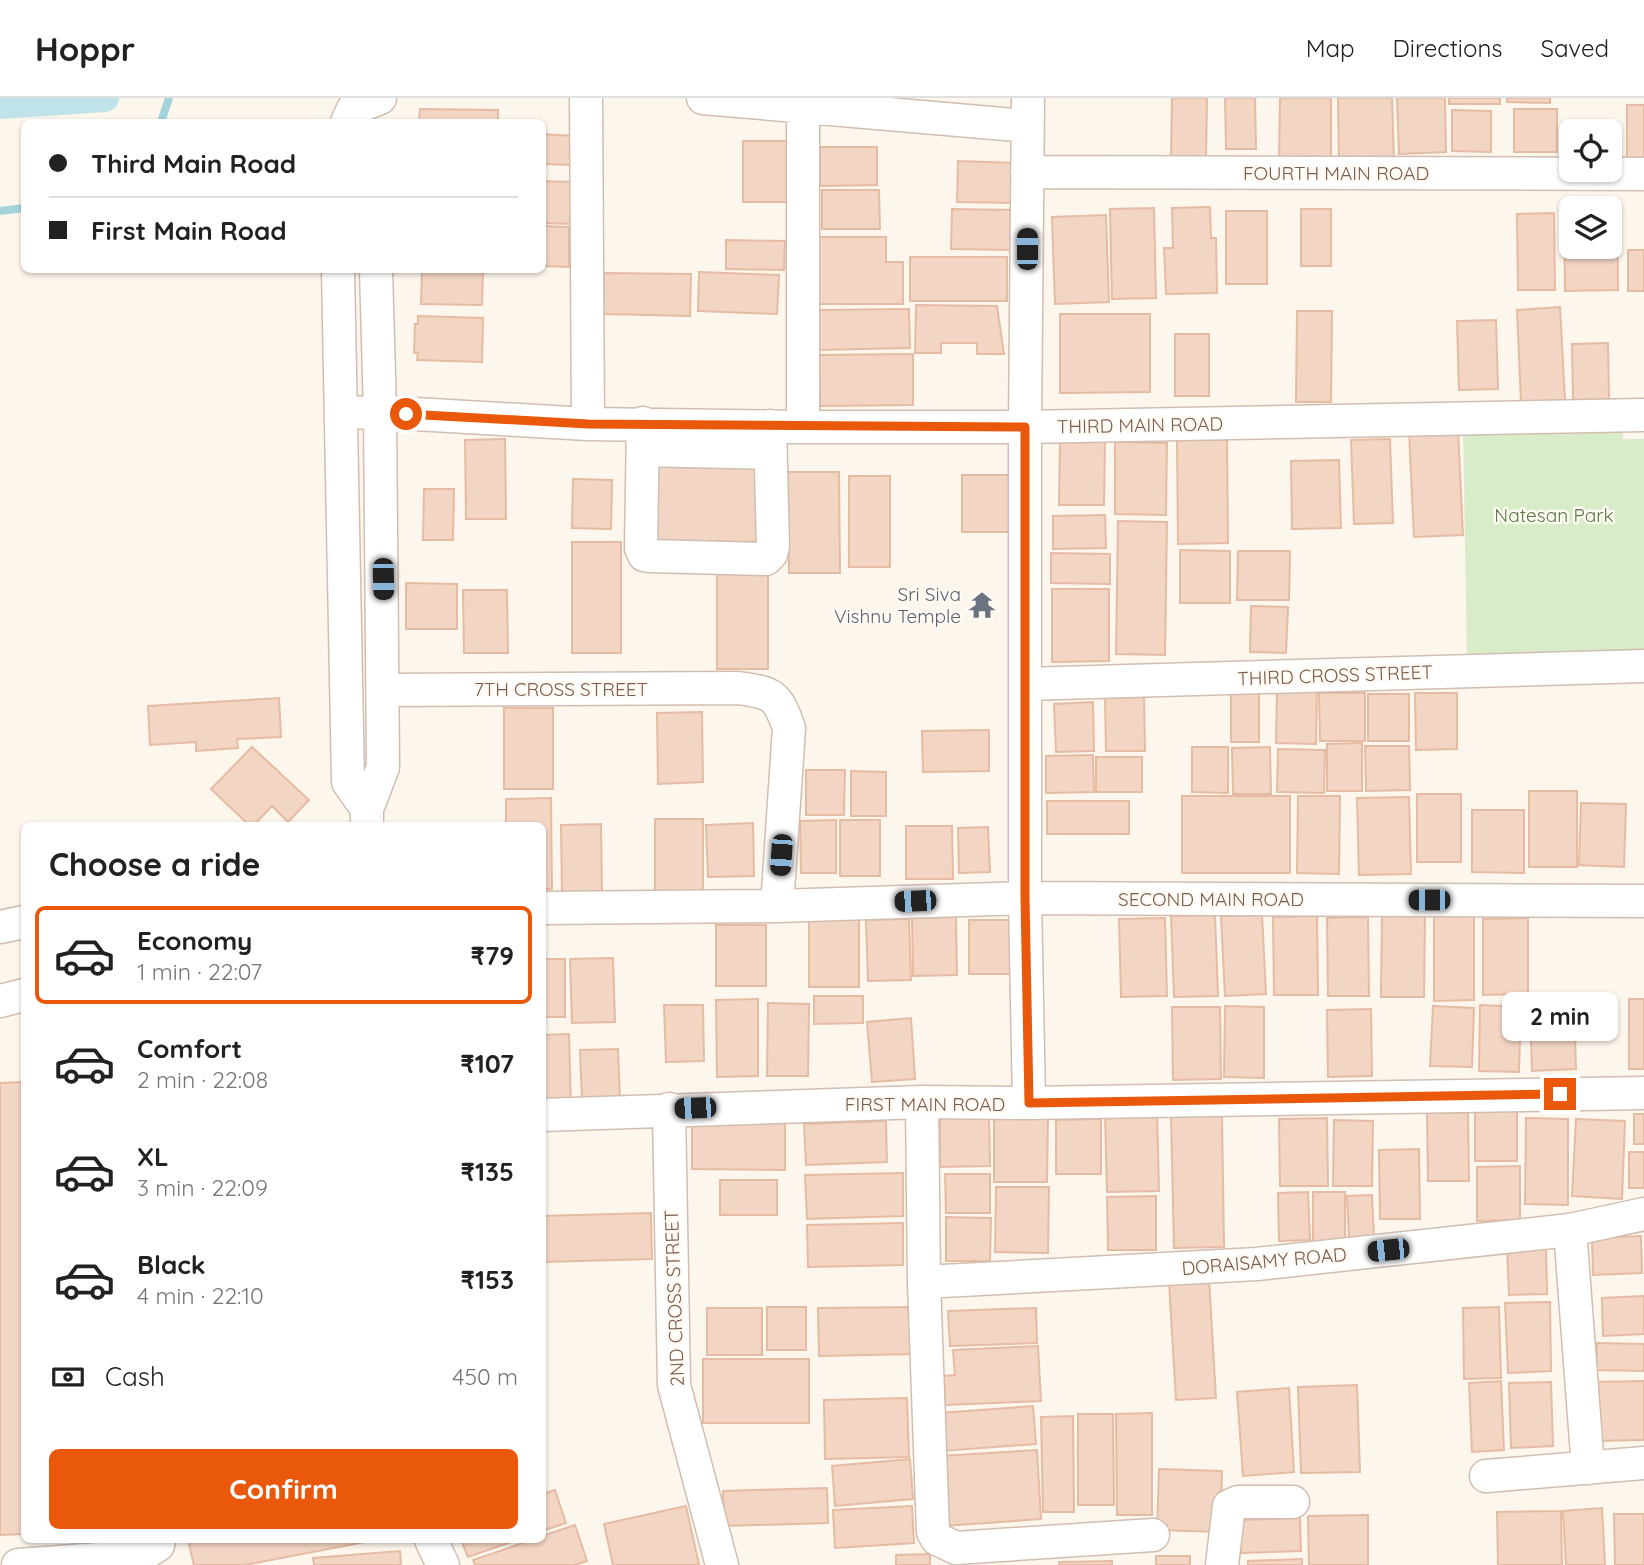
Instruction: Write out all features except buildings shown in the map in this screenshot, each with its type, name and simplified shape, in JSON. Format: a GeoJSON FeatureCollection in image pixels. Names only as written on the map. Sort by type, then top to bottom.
{"type":"FeatureCollection","features":[{"type":"Feature","properties":{"kind":"street"},"geometry":{"type":"LineString","coordinates":[[586,98],[588,424]]}},
{"type":"Feature","properties":{"kind":"street"},"geometry":{"type":"LineString","coordinates":[[704,98],[803,106],[1028,112],[1025,898],[1029,1103]]}},
{"type":"Feature","properties":{"kind":"street"},"geometry":{"type":"LineString","coordinates":[[803,106],[803,427]]}},
{"type":"Feature","properties":{"kind":"street","name":"FOURTH MAIN ROAD"},"geometry":{"type":"LineString","coordinates":[[1027,173],[1644,174]]}},
{"type":"Feature","properties":{"kind":"street"},"geometry":{"type":"LineString","coordinates":[[338,273],[348,782],[367,817]]}},
{"type":"Feature","properties":{"kind":"street"},"geometry":{"type":"LineString","coordinates":[[367,817],[383,767],[376,273]]}},
{"type":"Feature","properties":{"kind":"street","name":"THIRD MAIN ROAD"},"geometry":{"type":"LineString","coordinates":[[342,413],[380,412],[588,424],[643,437],[770,440],[803,427],[1025,427],[1644,415]]}},
{"type":"Feature","properties":{"kind":"street"},"geometry":{"type":"LineString","coordinates":[[643,437],[641,548],[644,555],[766,559],[773,546],[770,440]]}},
{"type":"Feature","properties":{"kind":"street","name":"THIRD CROSS STREET"},"geometry":{"type":"LineString","coordinates":[[1025,684],[1644,666]]}},
{"type":"Feature","properties":{"kind":"street","name":"7TH CROSS STREET"},"geometry":{"type":"LineString","coordinates":[[384,690],[738,688],[763,692],[780,702],[789,728],[778,906]]}},
{"type":"Feature","properties":{"kind":"street","name":"SECOND MAIN ROAD"},"geometry":{"type":"LineString","coordinates":[[546,908],[778,906],[1025,898],[1644,901]]}},
{"type":"Feature","properties":{"kind":"street"},"geometry":{"type":"LineString","coordinates":[[0,928],[21,923]]}},
{"type":"Feature","properties":{"kind":"street"},"geometry":{"type":"LineString","coordinates":[[0,1000],[21,996]]}},
{"type":"Feature","properties":{"kind":"street","name":"FIRST MAIN ROAD"},"geometry":{"type":"LineString","coordinates":[[546,1115],[922,1102],[1029,1103],[1644,1093]]}},
{"type":"Feature","properties":{"kind":"street"},"geometry":{"type":"LineString","coordinates":[[922,1102],[924,1282],[933,1532],[937,1539],[956,1548],[1153,1535]]}},
{"type":"Feature","properties":{"kind":"street","name":"2ND CROSS STREET"},"geometry":{"type":"LineString","coordinates":[[670,1109],[674,1385],[722,1565]]}},
{"type":"Feature","properties":{"kind":"street","name":"DORAISAMY ROAD"},"geometry":{"type":"LineString","coordinates":[[924,1282],[1257,1264],[1570,1230],[1644,1214]]}},
{"type":"Feature","properties":{"kind":"street"},"geometry":{"type":"LineString","coordinates":[[1570,1230],[1588,1468]]}},
{"type":"Feature","properties":{"kind":"street"},"geometry":{"type":"LineString","coordinates":[[1486,1476],[1644,1463]]}},
{"type":"Feature","properties":{"kind":"street"},"geometry":{"type":"LineString","coordinates":[[1222,1565],[1229,1506],[1238,1502],[1293,1502]]}},
{"type":"Feature","properties":{"kind":"street"},"geometry":{"type":"LineString","coordinates":[[18,1565],[141,1556],[158,1543]]}},
{"type":"Feature","properties":{"kind":"street"},"geometry":{"type":"LineString","coordinates":[[432,1543],[443,1565]]}},
{"type":"Feature","properties":{"kind":"green space","name":"Natesan Park"},"geometry":{"type":"Polygon","coordinates":[[[1623,424],[1623,439],[1644,439],[1644,657],[1467,660],[1463,427],[1623,424]]]}},
{"type":"Feature","properties":{"kind":"waterway"},"geometry":{"type":"LineString","coordinates":[[0,105],[105,98]]}},
{"type":"Feature","properties":{"kind":"waterway"},"geometry":{"type":"LineString","coordinates":[[162,119],[169,98]]}},
{"type":"Feature","properties":{"kind":"waterway"},"geometry":{"type":"LineString","coordinates":[[0,211],[21,208]]}},
{"type":"Feature","properties":{"kind":"place","name":"Sri Siva Vishnu Temple"},"geometry":{"type":"Point","coordinates":[982,605]}},
{"type":"Feature","properties":{"kind":"route"},"geometry":{"type":"LineString","coordinates":[[406,414],[588,424],[1025,427],[1025,898],[1029,1103],[1560,1094]]}}]}
